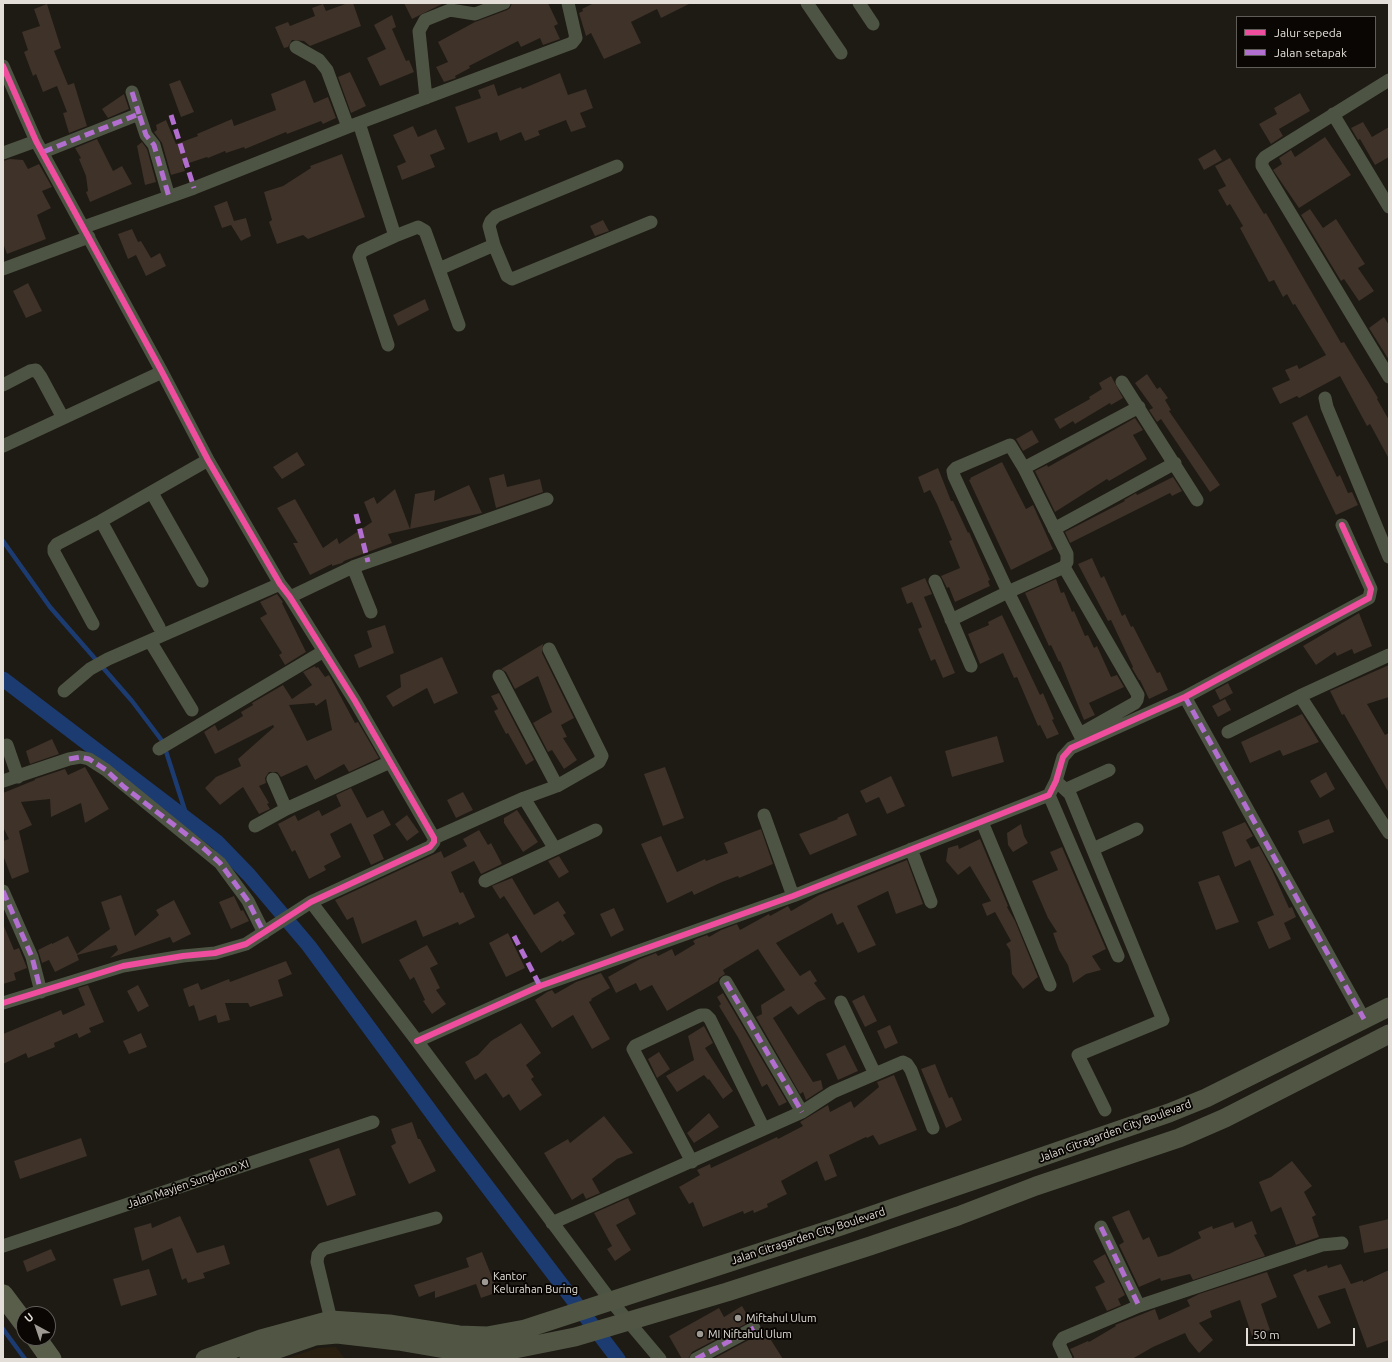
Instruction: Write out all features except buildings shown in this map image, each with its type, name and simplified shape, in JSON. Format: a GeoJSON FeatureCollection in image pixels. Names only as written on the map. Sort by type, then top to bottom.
{"type":"FeatureCollection","features":[{"type":"Feature","properties":{"kind":"main road","name":"Jalan Citragarden City Boulevard"},"geometry":{"type":"LineString","coordinates":[[206,1359],[261,1339],[331,1320],[389,1324],[459,1335],[487,1336],[525,1329],[841,1226],[1169,1113],[1206,1098],[1389,1007]]}},
{"type":"Feature","properties":{"kind":"main road"},"geometry":{"type":"LineString","coordinates":[[249,1359],[315,1336],[338,1334],[398,1341],[475,1354],[505,1351],[576,1337],[870,1246],[958,1216],[1036,1186],[1179,1138],[1225,1118],[1389,1034]]}},
{"type":"Feature","properties":{"kind":"main road"},"geometry":{"type":"LineString","coordinates":[[4,1299],[16,1313]]}},
{"type":"Feature","properties":{"kind":"main road"},"geometry":{"type":"LineString","coordinates":[[42,1346],[51,1359]]}},
{"type":"Feature","properties":{"kind":"street"},"geometry":{"type":"LineString","coordinates":[[426,98],[419,35],[419,31],[425,20],[450,10],[475,14],[504,3]]}},
{"type":"Feature","properties":{"kind":"street"},"geometry":{"type":"LineString","coordinates":[[3,269],[169,197],[353,125],[572,43],[576,38],[568,3]]}},
{"type":"Feature","properties":{"kind":"street"},"geometry":{"type":"LineString","coordinates":[[807,3],[841,53]]}},
{"type":"Feature","properties":{"kind":"street"},"geometry":{"type":"LineString","coordinates":[[859,3],[873,24]]}},
{"type":"Feature","properties":{"kind":"street"},"geometry":{"type":"LineString","coordinates":[[296,47],[313,55],[327,70],[353,125],[395,236]]}},
{"type":"Feature","properties":{"kind":"street"},"geometry":{"type":"LineString","coordinates":[[3,66],[39,146],[162,372],[208,460],[280,584],[324,650],[355,701],[434,838],[434,842],[430,847],[306,905],[246,944],[215,953],[183,956],[123,966],[86,976],[41,992],[3,1003]]}},
{"type":"Feature","properties":{"kind":"street"},"geometry":{"type":"LineString","coordinates":[[1389,80],[1265,157],[1262,161],[1262,166],[1389,377]]}},
{"type":"Feature","properties":{"kind":"street"},"geometry":{"type":"LineString","coordinates":[[132,92],[146,135],[154,145],[169,197]]}},
{"type":"Feature","properties":{"kind":"street"},"geometry":{"type":"LineString","coordinates":[[3,153],[39,146],[139,114]]}},
{"type":"Feature","properties":{"kind":"street"},"geometry":{"type":"LineString","coordinates":[[1333,114],[1389,207]]}},
{"type":"Feature","properties":{"kind":"street"},"geometry":{"type":"LineString","coordinates":[[617,166],[496,216],[491,221],[489,226],[494,245],[507,276],[512,279],[651,222]]}},
{"type":"Feature","properties":{"kind":"street"},"geometry":{"type":"LineString","coordinates":[[388,345],[359,257],[362,251],[418,227],[425,231],[459,325]]}},
{"type":"Feature","properties":{"kind":"street"},"geometry":{"type":"LineString","coordinates":[[439,268],[494,245]]}},
{"type":"Feature","properties":{"kind":"street"},"geometry":{"type":"LineString","coordinates":[[3,385],[30,371],[36,370],[63,418]]}},
{"type":"Feature","properties":{"kind":"street"},"geometry":{"type":"LineString","coordinates":[[3,446],[162,372]]}},
{"type":"Feature","properties":{"kind":"street"},"geometry":{"type":"LineString","coordinates":[[1122,382],[1198,500]]}},
{"type":"Feature","properties":{"kind":"street"},"geometry":{"type":"LineString","coordinates":[[1325,398],[1327,407],[1389,557]]}},
{"type":"Feature","properties":{"kind":"street"},"geometry":{"type":"LineString","coordinates":[[1024,468],[1139,407]]}},
{"type":"Feature","properties":{"kind":"street"},"geometry":{"type":"LineString","coordinates":[[951,620],[1008,592],[1064,567],[1067,562],[1067,554],[1024,468],[1010,445],[956,468],[954,471],[954,476],[1008,592],[1081,737]]}},
{"type":"Feature","properties":{"kind":"street"},"geometry":{"type":"LineString","coordinates":[[93,624],[54,552],[54,548],[208,460]]}},
{"type":"Feature","properties":{"kind":"street"},"geometry":{"type":"LineString","coordinates":[[1054,529],[1174,463]]}},
{"type":"Feature","properties":{"kind":"street"},"geometry":{"type":"LineString","coordinates":[[152,493],[202,581]]}},
{"type":"Feature","properties":{"kind":"street"},"geometry":{"type":"LineString","coordinates":[[290,597],[354,567],[547,499]]}},
{"type":"Feature","properties":{"kind":"street"},"geometry":{"type":"LineString","coordinates":[[101,521],[159,627]]}},
{"type":"Feature","properties":{"kind":"street"},"geometry":{"type":"LineString","coordinates":[[1081,737],[1184,697],[1369,598],[1371,589],[1342,525]]}},
{"type":"Feature","properties":{"kind":"street"},"geometry":{"type":"LineString","coordinates":[[354,567],[371,612]]}},
{"type":"Feature","properties":{"kind":"street"},"geometry":{"type":"LineString","coordinates":[[417,1041],[540,986],[793,896],[1049,795],[1056,781],[1063,757],[1081,737],[1135,704],[1138,700],[1138,695],[1064,567]]}},
{"type":"Feature","properties":{"kind":"street"},"geometry":{"type":"LineString","coordinates":[[935,582],[971,666]]}},
{"type":"Feature","properties":{"kind":"street"},"geometry":{"type":"LineString","coordinates":[[64,691],[90,669],[108,659],[280,584]]}},
{"type":"Feature","properties":{"kind":"street"},"geometry":{"type":"LineString","coordinates":[[150,641],[192,710]]}},
{"type":"Feature","properties":{"kind":"street"},"geometry":{"type":"LineString","coordinates":[[434,838],[524,798],[557,786],[599,762],[602,756],[549,649]]}},
{"type":"Feature","properties":{"kind":"street"},"geometry":{"type":"LineString","coordinates":[[159,749],[324,650]]}},
{"type":"Feature","properties":{"kind":"street"},"geometry":{"type":"LineString","coordinates":[[1228,732],[1300,696],[1389,655]]}},
{"type":"Feature","properties":{"kind":"street"},"geometry":{"type":"LineString","coordinates":[[499,676],[557,786]]}},
{"type":"Feature","properties":{"kind":"street"},"geometry":{"type":"LineString","coordinates":[[1300,696],[1389,833]]}},
{"type":"Feature","properties":{"kind":"street"},"geometry":{"type":"LineString","coordinates":[[1184,697],[1364,1020]]}},
{"type":"Feature","properties":{"kind":"street"},"geometry":{"type":"LineString","coordinates":[[7,745],[18,776]]}},
{"type":"Feature","properties":{"kind":"street"},"geometry":{"type":"LineString","coordinates":[[3,781],[70,759],[80,757],[89,759],[106,770],[124,787],[220,863],[248,901],[266,932]]}},
{"type":"Feature","properties":{"kind":"street"},"geometry":{"type":"LineString","coordinates":[[255,826],[286,809],[390,762]]}},
{"type":"Feature","properties":{"kind":"street"},"geometry":{"type":"LineString","coordinates":[[1067,789],[1109,770]]}},
{"type":"Feature","properties":{"kind":"street"},"geometry":{"type":"LineString","coordinates":[[273,779],[286,809]]}},
{"type":"Feature","properties":{"kind":"street"},"geometry":{"type":"LineString","coordinates":[[1056,781],[1067,789],[1163,1020],[1078,1055],[1105,1110]]}},
{"type":"Feature","properties":{"kind":"street"},"geometry":{"type":"LineString","coordinates":[[1049,795],[1118,956]]}},
{"type":"Feature","properties":{"kind":"street"},"geometry":{"type":"LineString","coordinates":[[524,798],[555,849]]}},
{"type":"Feature","properties":{"kind":"street"},"geometry":{"type":"LineString","coordinates":[[764,815],[793,896]]}},
{"type":"Feature","properties":{"kind":"street"},"geometry":{"type":"LineString","coordinates":[[982,822],[1050,985]]}},
{"type":"Feature","properties":{"kind":"street"},"geometry":{"type":"LineString","coordinates":[[1093,849],[1137,829]]}},
{"type":"Feature","properties":{"kind":"street"},"geometry":{"type":"LineString","coordinates":[[485,881],[596,830]]}},
{"type":"Feature","properties":{"kind":"street"},"geometry":{"type":"LineString","coordinates":[[911,849],[931,902]]}},
{"type":"Feature","properties":{"kind":"street"},"geometry":{"type":"LineString","coordinates":[[3,891],[32,956],[41,992]]}},
{"type":"Feature","properties":{"kind":"street"},"geometry":{"type":"LineString","coordinates":[[306,905],[417,1041],[552,1222],[622,1323],[660,1359]]}},
{"type":"Feature","properties":{"kind":"street"},"geometry":{"type":"LineString","coordinates":[[726,982],[802,1112]]}},
{"type":"Feature","properties":{"kind":"street"},"geometry":{"type":"LineString","coordinates":[[841,1002],[875,1074]]}},
{"type":"Feature","properties":{"kind":"street"},"geometry":{"type":"LineString","coordinates":[[692,1162],[633,1049],[635,1046],[701,1015],[706,1015],[710,1019],[764,1129]]}},
{"type":"Feature","properties":{"kind":"street"},"geometry":{"type":"LineString","coordinates":[[552,1222],[692,1162],[802,1112],[833,1092],[903,1062],[906,1064],[933,1128]]}},
{"type":"Feature","properties":{"kind":"street","name":"Jalan Mayjen Sungkono XI"},"geometry":{"type":"LineString","coordinates":[[3,1246],[373,1122]]}},
{"type":"Feature","properties":{"kind":"street"},"geometry":{"type":"LineString","coordinates":[[331,1320],[317,1262],[318,1254],[323,1249],[436,1218]]}},
{"type":"Feature","properties":{"kind":"street"},"geometry":{"type":"LineString","coordinates":[[1101,1227],[1139,1306]]}},
{"type":"Feature","properties":{"kind":"street"},"geometry":{"type":"LineString","coordinates":[[1066,1359],[1059,1344],[1063,1338],[1139,1306],[1322,1245],[1342,1243]]}},
{"type":"Feature","properties":{"kind":"street"},"geometry":{"type":"LineString","coordinates":[[696,1359],[754,1328]]}},
{"type":"Feature","properties":{"kind":"shaded area"},"geometry":{"type":"Polygon","coordinates":[[[336,1347],[345,1359],[285,1359],[318,1348],[336,1347]]]}},
{"type":"Feature","properties":{"kind":"waterway"},"geometry":{"type":"LineString","coordinates":[[3,541],[50,607],[132,701],[163,742],[188,820]]}},
{"type":"Feature","properties":{"kind":"waterway"},"geometry":{"type":"LineString","coordinates":[[3,679],[217,842],[249,875],[309,946],[448,1135],[618,1359]]}},
{"type":"Feature","properties":{"kind":"waterway"},"geometry":{"type":"LineString","coordinates":[[3,1329],[25,1359]]}},
{"type":"Feature","properties":{"kind":"marked path"},"geometry":{"type":"LineString","coordinates":[[132,92],[139,114]]}},
{"type":"Feature","properties":{"kind":"marked path"},"geometry":{"type":"LineString","coordinates":[[43,152],[139,114],[146,135],[154,145],[169,197]]}},
{"type":"Feature","properties":{"kind":"marked path"},"geometry":{"type":"LineString","coordinates":[[171,115],[194,188]]}},
{"type":"Feature","properties":{"kind":"marked path"},"geometry":{"type":"LineString","coordinates":[[356,514],[368,562]]}},
{"type":"Feature","properties":{"kind":"marked path"},"geometry":{"type":"LineString","coordinates":[[1185,697],[1364,1019]]}},
{"type":"Feature","properties":{"kind":"marked path"},"geometry":{"type":"LineString","coordinates":[[69,759],[80,757],[89,759],[106,770],[124,787],[199,844],[220,863],[248,901],[264,933]]}},
{"type":"Feature","properties":{"kind":"marked path"},"geometry":{"type":"LineString","coordinates":[[3,891],[32,957],[41,992]]}},
{"type":"Feature","properties":{"kind":"marked path"},"geometry":{"type":"LineString","coordinates":[[514,936],[540,986]]}},
{"type":"Feature","properties":{"kind":"marked path"},"geometry":{"type":"LineString","coordinates":[[726,982],[802,1112]]}},
{"type":"Feature","properties":{"kind":"marked path"},"geometry":{"type":"LineString","coordinates":[[1101,1227],[1139,1306]]}},
{"type":"Feature","properties":{"kind":"marked path"},"geometry":{"type":"LineString","coordinates":[[696,1359],[754,1328]]}},
{"type":"Feature","properties":{"kind":"cycle path"},"geometry":{"type":"LineString","coordinates":[[3,66],[36,141],[162,372],[208,460],[280,584],[290,597],[355,701],[434,838],[434,842],[430,847],[311,902],[246,944],[215,953],[183,956],[123,966],[3,1003]]}},
{"type":"Feature","properties":{"kind":"cycle path"},"geometry":{"type":"LineString","coordinates":[[417,1041],[540,986],[793,896],[1049,795],[1056,781],[1063,757],[1071,748],[1185,697],[1369,598],[1371,589],[1342,525]]}},
{"type":"Feature","properties":{"kind":"place","name":"Kantor Kelurahan Buring"},"geometry":{"type":"Point","coordinates":[485,1282]}},
{"type":"Feature","properties":{"kind":"place","name":"Miftahul Ulum"},"geometry":{"type":"Point","coordinates":[738,1318]}},
{"type":"Feature","properties":{"kind":"place","name":"MI Niftahul Ulum"},"geometry":{"type":"Point","coordinates":[700,1334]}}]}
